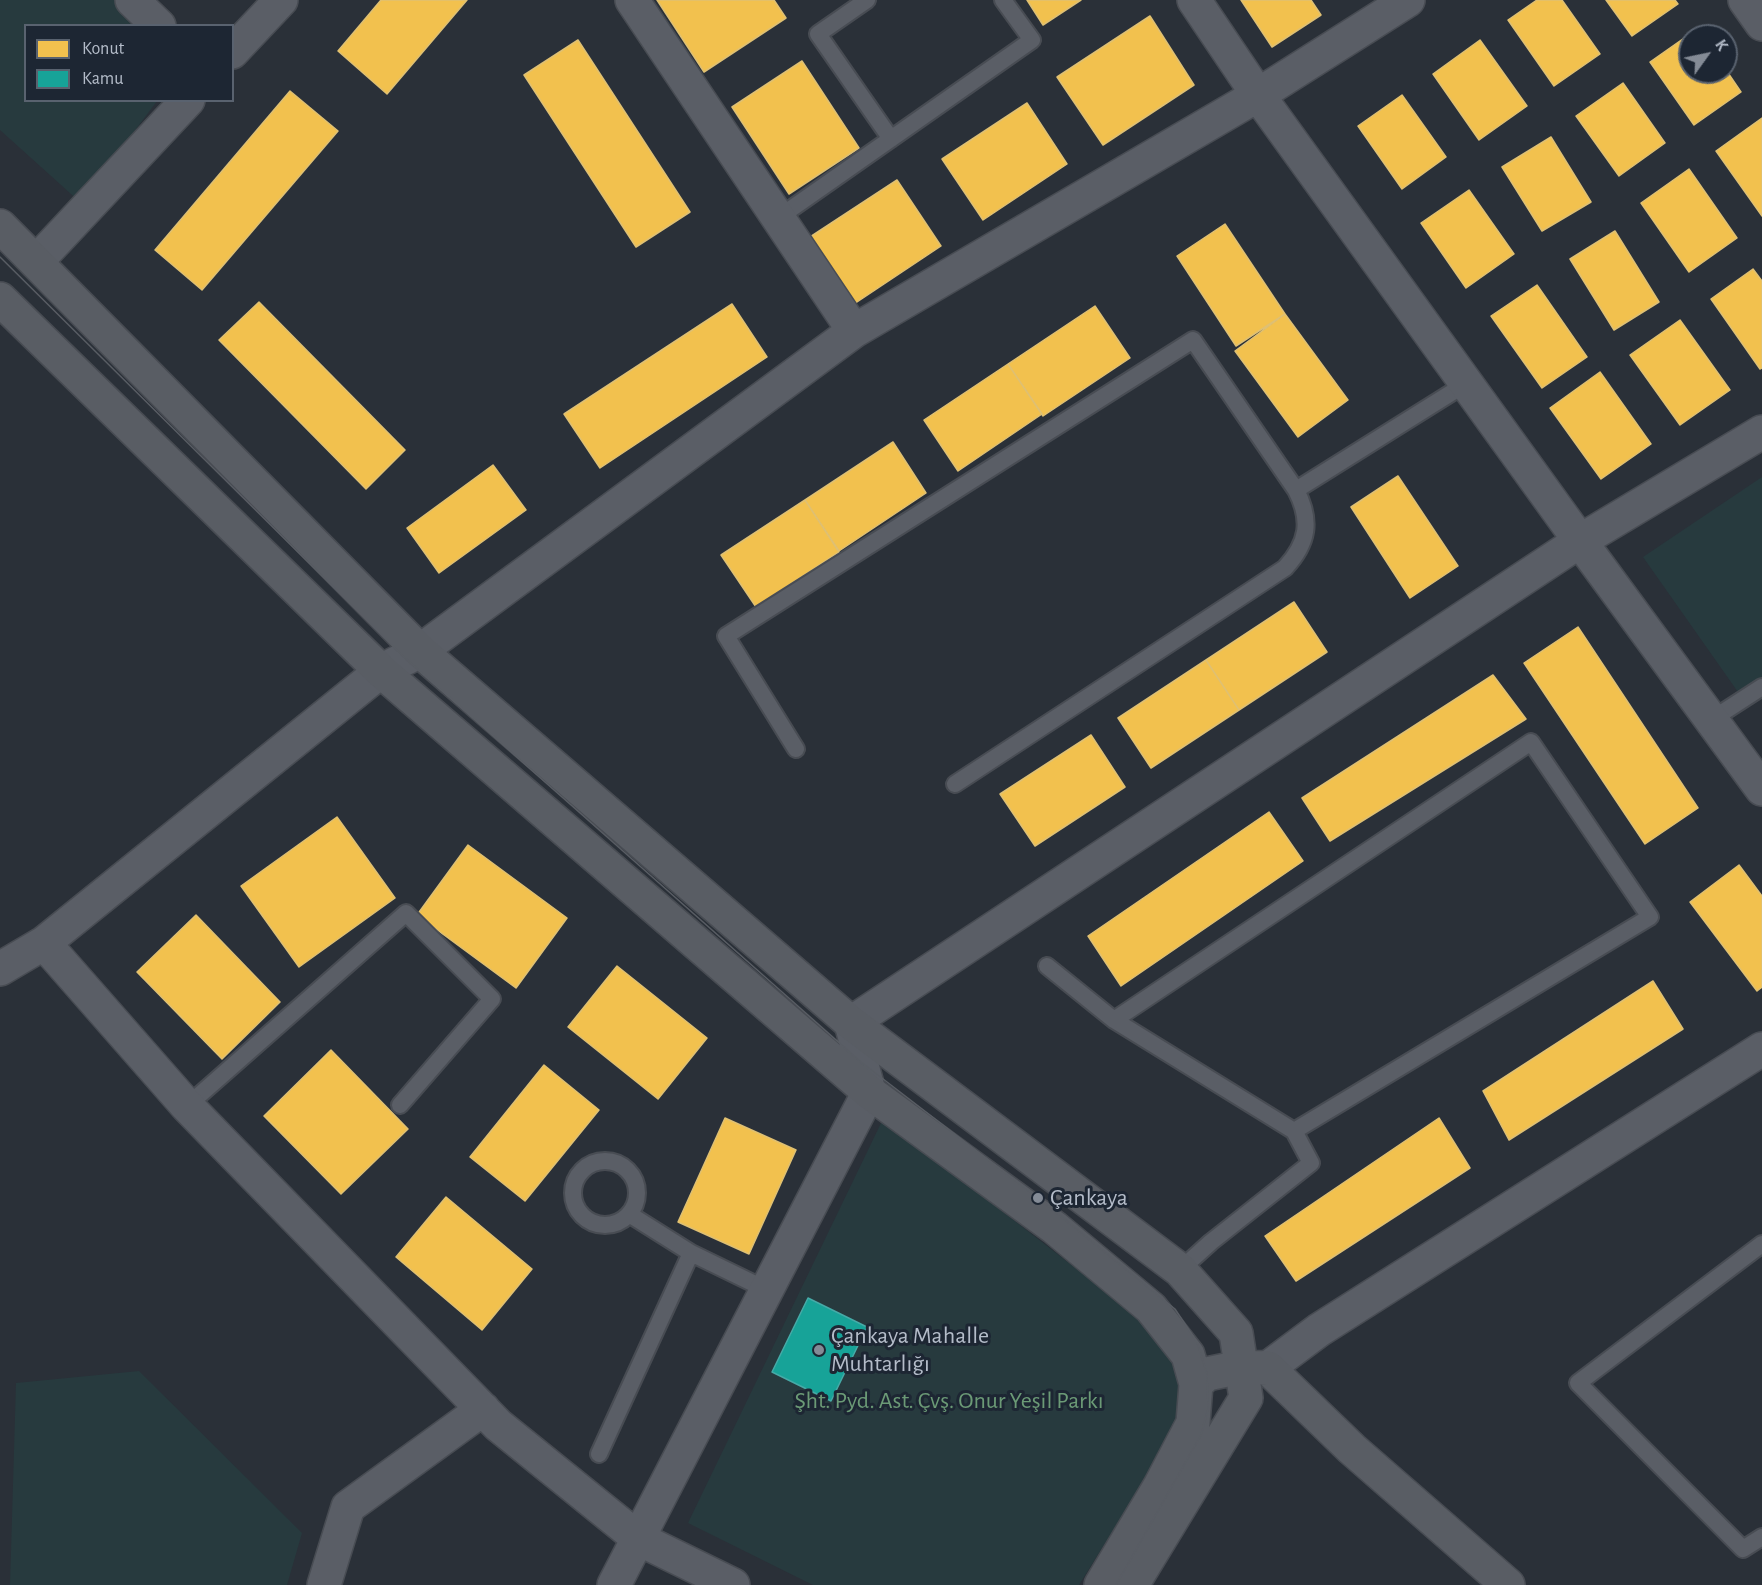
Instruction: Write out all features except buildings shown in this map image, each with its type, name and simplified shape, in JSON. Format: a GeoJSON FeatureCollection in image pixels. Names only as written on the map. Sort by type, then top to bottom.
{"type":"FeatureCollection","features":[{"type":"Feature","properties":{"kind":"main road"},"geometry":{"type":"LineString","coordinates":[[0,226],[420,651],[851,1023],[1180,1270],[1236,1333],[1255,1367],[1508,1585]]}},
{"type":"Feature","properties":{"kind":"main road"},"geometry":{"type":"LineString","coordinates":[[0,299],[381,671],[869,1092],[1055,1228],[1151,1308],[1188,1355],[1196,1384],[1193,1423],[1160,1486],[1101,1585]]}},
{"type":"Feature","properties":{"kind":"main road"},"geometry":{"type":"LineString","coordinates":[[1196,1384],[1207,1374],[1255,1367]]}},
{"type":"Feature","properties":{"kind":"main road"},"geometry":{"type":"LineString","coordinates":[[1132,1585],[1246,1398],[1255,1367]]}},
{"type":"Feature","properties":{"kind":"street"},"geometry":{"type":"LineString","coordinates":[[132,0],[157,24]]}},
{"type":"Feature","properties":{"kind":"street"},"geometry":{"type":"LineString","coordinates":[[234,50],[281,0]]}},
{"type":"Feature","properties":{"kind":"street"},"geometry":{"type":"LineString","coordinates":[[632,0],[854,331]]}},
{"type":"Feature","properties":{"kind":"street"},"geometry":{"type":"LineString","coordinates":[[1194,0],[1258,95],[1762,789]]}},
{"type":"Feature","properties":{"kind":"street"},"geometry":{"type":"LineString","coordinates":[[0,969],[44,944],[381,671],[420,651],[854,331],[1258,95],[1408,0]]}},
{"type":"Feature","properties":{"kind":"street"},"geometry":{"type":"LineString","coordinates":[[1745,0],[1762,24]]}},
{"type":"Feature","properties":{"kind":"street"},"geometry":{"type":"LineString","coordinates":[[36,262],[186,102]]}},
{"type":"Feature","properties":{"kind":"street"},"geometry":{"type":"LineString","coordinates":[[614,1585],[869,1092],[851,1023],[1580,541],[1762,432]]}},
{"type":"Feature","properties":{"kind":"street"},"geometry":{"type":"LineString","coordinates":[[44,944],[187,1106],[498,1425],[639,1539],[733,1585]]}},
{"type":"Feature","properties":{"kind":"street"},"geometry":{"type":"LineString","coordinates":[[1255,1367],[1319,1330],[1762,1049]]}},
{"type":"Feature","properties":{"kind":"street"},"geometry":{"type":"LineString","coordinates":[[324,1585],[348,1507],[483,1409]]}},
{"type":"Feature","properties":{"kind":"lane"},"geometry":{"type":"LineString","coordinates":[[867,0],[818,34],[891,139]]}},
{"type":"Feature","properties":{"kind":"lane"},"geometry":{"type":"LineString","coordinates":[[778,218],[1032,40],[1004,0]]}},
{"type":"Feature","properties":{"kind":"lane"},"geometry":{"type":"LineString","coordinates":[[796,749],[726,636],[1193,340],[1296,490],[1306,515],[1303,543],[1285,568],[955,784]]}},
{"type":"Feature","properties":{"kind":"lane"},"geometry":{"type":"LineString","coordinates":[[1296,490],[1467,383]]}},
{"type":"Feature","properties":{"kind":"lane"},"geometry":{"type":"LineString","coordinates":[[1711,720],[1762,687]]}},
{"type":"Feature","properties":{"kind":"lane"},"geometry":{"type":"LineString","coordinates":[[1114,1020],[1531,742],[1650,917],[1294,1131]]}},
{"type":"Feature","properties":{"kind":"lane"},"geometry":{"type":"LineString","coordinates":[[187,1106],[406,913],[492,999],[400,1104]]}},
{"type":"Feature","properties":{"kind":"lane"},"geometry":{"type":"LineString","coordinates":[[1047,966],[1114,1020],[1294,1131],[1311,1163],[1211,1242],[1180,1270]]}},
{"type":"Feature","properties":{"kind":"lane"},"geometry":{"type":"LineString","coordinates":[[629,1214],[691,1253],[767,1290]]}},
{"type":"Feature","properties":{"kind":"lane"},"geometry":{"type":"LineString","coordinates":[[1762,1244],[1578,1383],[1743,1549],[1762,1537]]}},
{"type":"Feature","properties":{"kind":"lane"},"geometry":{"type":"LineString","coordinates":[[599,1454],[691,1253]]}},
{"type":"Feature","properties":{"kind":"green space"},"geometry":{"type":"Polygon","coordinates":[[[0,0],[119,0],[138,24],[24,24],[24,102],[156,102],[81,203],[0,130],[0,0]]]}},
{"type":"Feature","properties":{"kind":"green space"},"geometry":{"type":"Polygon","coordinates":[[[1762,477],[1762,690],[1745,702],[1643,557],[1762,477]]]}},
{"type":"Feature","properties":{"kind":"green space","name":"Şht. Pyd. Ast. Çvş. Onur Yeşil Parkı"},"geometry":{"type":"Polygon","coordinates":[[[883,1119],[1144,1321],[1167,1352],[1181,1383],[1180,1415],[1157,1460],[1079,1585],[813,1585],[688,1523],[883,1119]]]}},
{"type":"Feature","properties":{"kind":"green space"},"geometry":{"type":"Polygon","coordinates":[[[139,1371],[302,1533],[287,1585],[10,1585],[16,1383],[139,1371]]]}},
{"type":"Feature","properties":{"kind":"tram line"},"geometry":{"type":"LineString","coordinates":[[0,257],[404,657],[861,1062],[1038,1198],[1175,1309],[1197,1342],[1207,1374],[1208,1409],[1201,1435],[1116,1585]]}},
{"type":"Feature","properties":{"kind":"place","name":"Çankaya"},"geometry":{"type":"Point","coordinates":[1038,1198]}},
{"type":"Feature","properties":{"kind":"place","name":"Çankaya Mahalle Muhtarlığı"},"geometry":{"type":"Point","coordinates":[819,1350]}}]}
